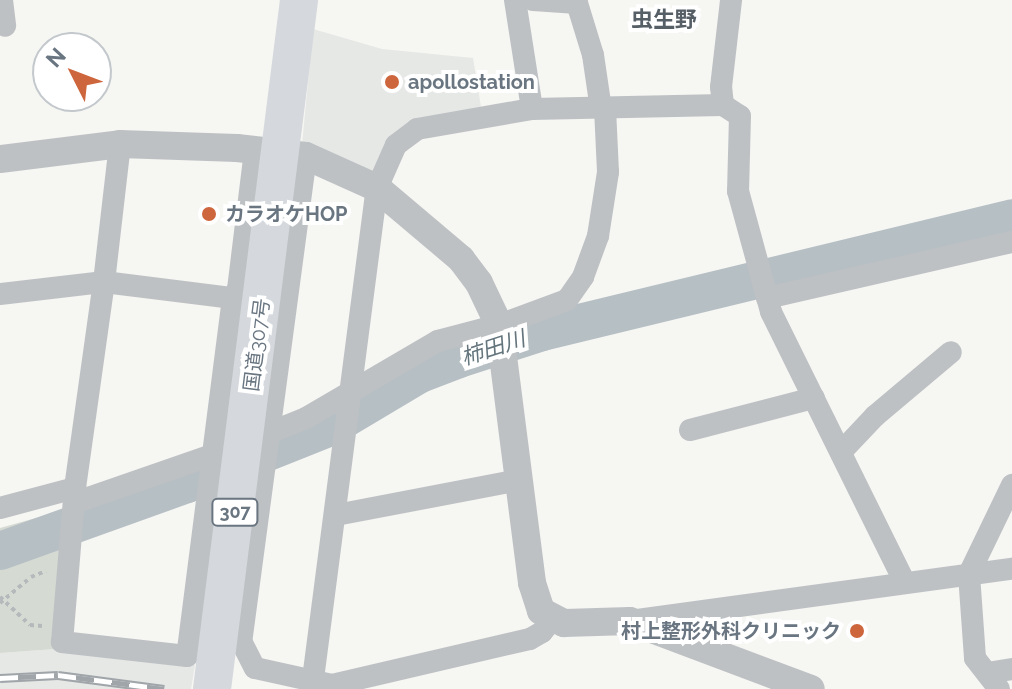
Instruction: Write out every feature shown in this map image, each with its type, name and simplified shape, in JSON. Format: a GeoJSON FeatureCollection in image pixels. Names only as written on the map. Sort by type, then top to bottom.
{"type":"FeatureCollection","features":[{"type":"Feature","properties":{"kind":"highway","name":"国道307号"},"geometry":{"type":"LineString","coordinates":[[212,689],[299,0]]}},
{"type":"Feature","properties":{"kind":"street"},"geometry":{"type":"LineString","coordinates":[[2,0],[5,26]]}},
{"type":"Feature","properties":{"kind":"street"},"geometry":{"type":"LineString","coordinates":[[515,0],[532,109]]}},
{"type":"Feature","properties":{"kind":"street"},"geometry":{"type":"LineString","coordinates":[[0,508],[74,499],[269,437],[351,395],[438,341],[501,337],[567,300],[583,277],[598,236],[608,172],[603,109],[593,55],[577,3],[533,0]]}},
{"type":"Feature","properties":{"kind":"street"},"geometry":{"type":"LineString","coordinates":[[723,105],[721,87],[731,0]]}},
{"type":"Feature","properties":{"kind":"street"},"geometry":{"type":"LineString","coordinates":[[318,685],[345,433],[377,188],[396,145],[417,129],[532,109],[723,105],[740,116],[738,191],[771,312],[905,583]]}},
{"type":"Feature","properties":{"kind":"street"},"geometry":{"type":"LineString","coordinates":[[120,144],[74,499],[62,642],[187,656],[233,298],[280,153]]}},
{"type":"Feature","properties":{"kind":"street"},"geometry":{"type":"LineString","coordinates":[[0,159],[120,144],[280,153],[377,188],[461,259],[479,283],[501,337],[532,583],[537,604],[553,619],[578,624],[630,621],[1012,569]]}},
{"type":"Feature","properties":{"kind":"street"},"geometry":{"type":"LineString","coordinates":[[280,153],[269,437],[241,641],[255,668],[318,685],[530,639],[542,632],[553,619]]}},
{"type":"Feature","properties":{"kind":"street"},"geometry":{"type":"LineString","coordinates":[[767,298],[1012,242]]}},
{"type":"Feature","properties":{"kind":"street"},"geometry":{"type":"LineString","coordinates":[[0,294],[104,282],[233,298]]}},
{"type":"Feature","properties":{"kind":"street"},"geometry":{"type":"LineString","coordinates":[[841,452],[875,416],[951,352]]}},
{"type":"Feature","properties":{"kind":"street"},"geometry":{"type":"LineString","coordinates":[[690,430],[814,398]]}},
{"type":"Feature","properties":{"kind":"street"},"geometry":{"type":"LineString","coordinates":[[336,515],[520,480]]}},
{"type":"Feature","properties":{"kind":"street"},"geometry":{"type":"LineString","coordinates":[[1012,485],[969,574],[975,658],[993,681],[1012,669]]}},
{"type":"Feature","properties":{"kind":"street"},"geometry":{"type":"LineString","coordinates":[[630,621],[811,689]]}},
{"type":"Feature","properties":{"kind":"path"},"geometry":{"type":"LineString","coordinates":[[62,629],[30,625],[1,600],[31,577],[67,563]]}},
{"type":"Feature","properties":{"kind":"shaded area","name":"apollostation"},"geometry":{"type":"Polygon","coordinates":[[[313,29],[382,49],[473,58],[481,107],[406,125],[373,175],[302,145],[313,29]]]}},
{"type":"Feature","properties":{"kind":"shaded area"},"geometry":{"type":"Polygon","coordinates":[[[61,511],[55,649],[0,653],[0,528],[61,511]]]}},
{"type":"Feature","properties":{"kind":"shaded area"},"geometry":{"type":"Polygon","coordinates":[[[55,649],[195,665],[191,689],[0,689],[0,653],[55,649]]]}},
{"type":"Feature","properties":{"kind":"waterway","name":"柿田川"},"geometry":{"type":"LineString","coordinates":[[0,551],[187,484],[331,427],[420,374],[459,359],[542,332],[1012,218]]}},
{"type":"Feature","properties":{"kind":"railway"},"geometry":{"type":"LineString","coordinates":[[0,678],[58,675],[164,689]]}},
{"type":"Feature","properties":{"kind":"place","name":"apollostation"},"geometry":{"type":"Point","coordinates":[392,82]}},
{"type":"Feature","properties":{"kind":"place","name":"カラオケHOP"},"geometry":{"type":"Point","coordinates":[209,214]}},
{"type":"Feature","properties":{"kind":"place","name":"村上整形外科クリニック"},"geometry":{"type":"Point","coordinates":[857,631]}},
{"type":"Feature","properties":{"kind":"district","name":"虫生野"},"geometry":{"type":"Point","coordinates":[664,20]}}]}
